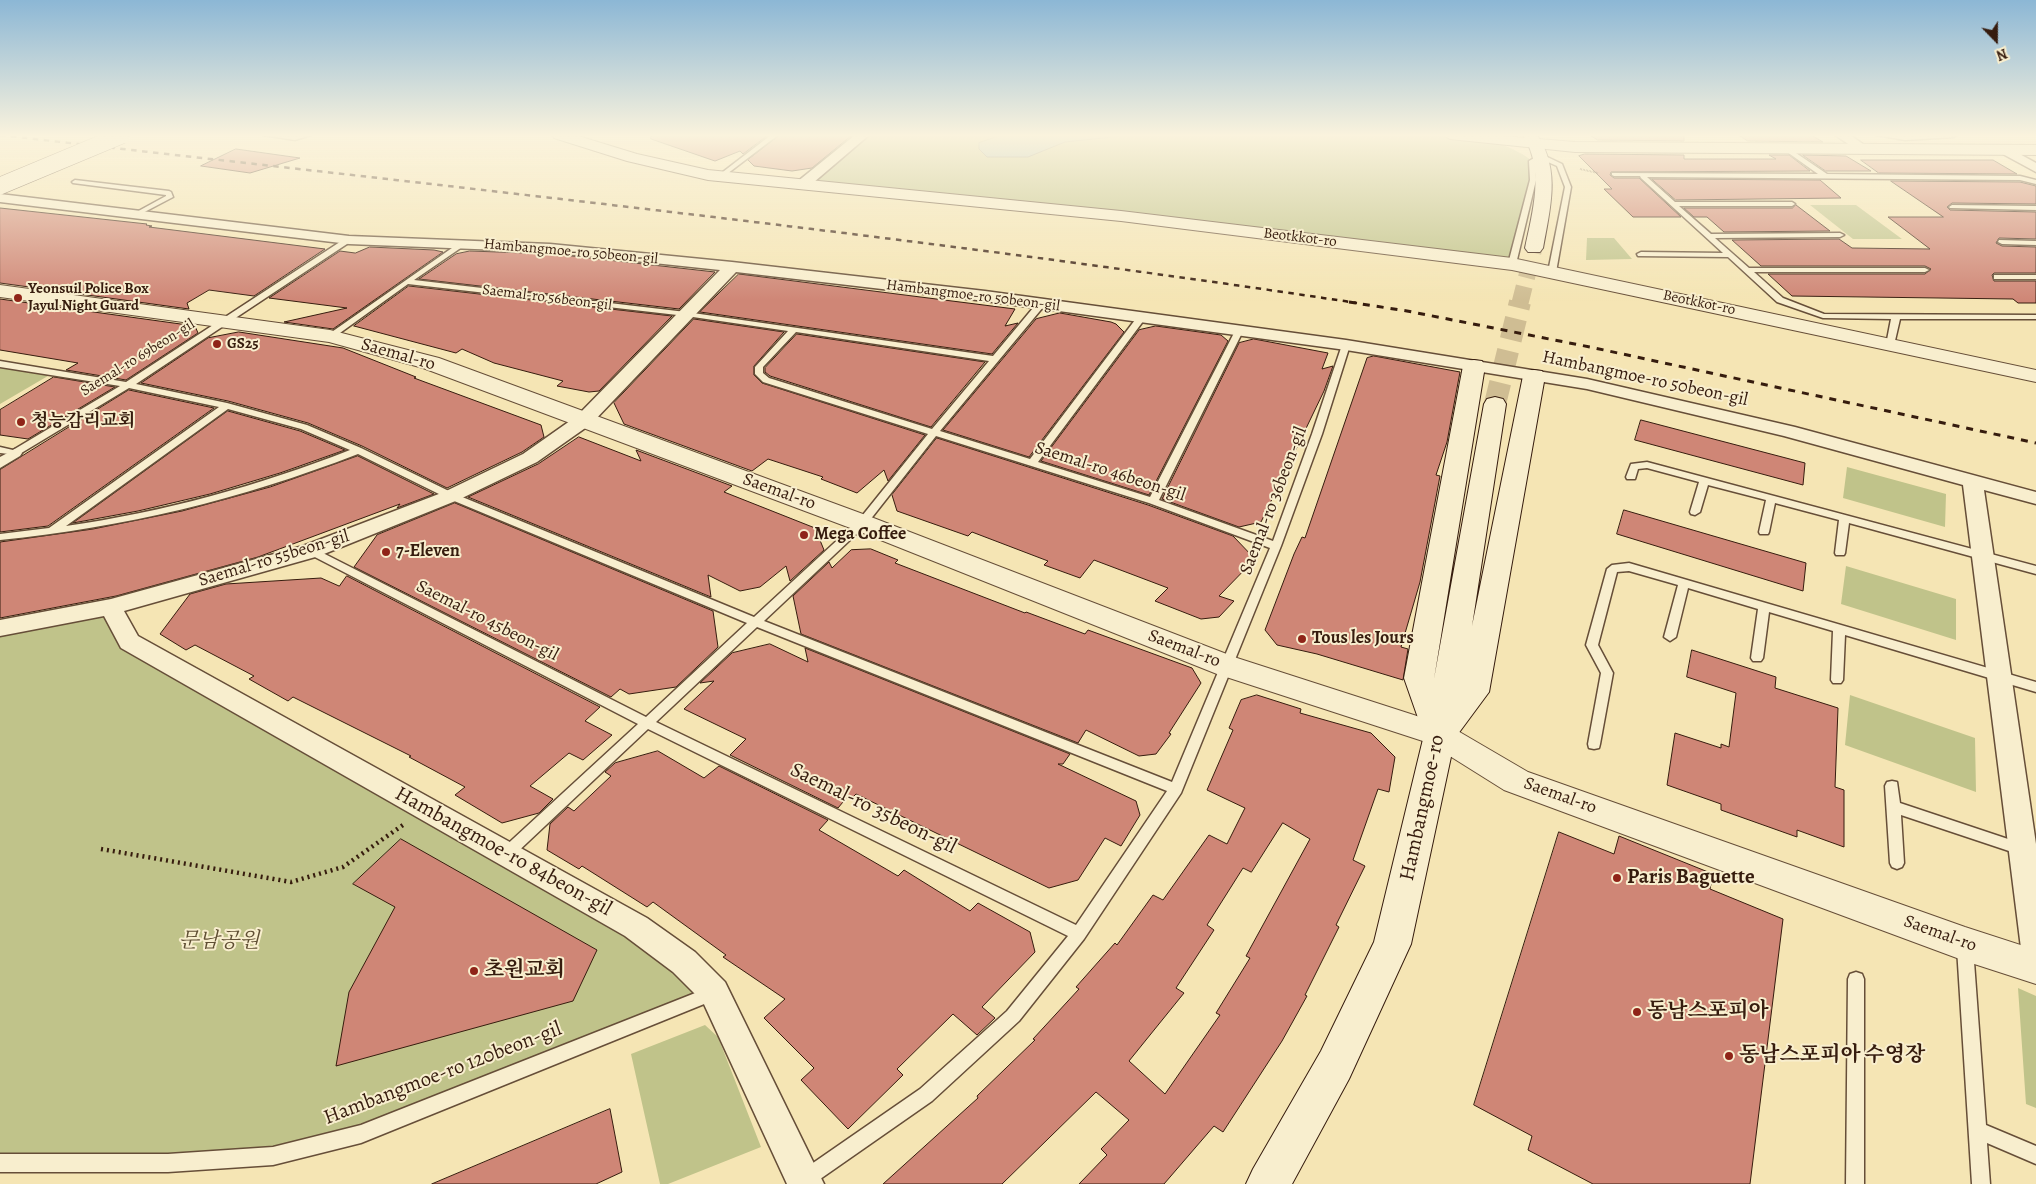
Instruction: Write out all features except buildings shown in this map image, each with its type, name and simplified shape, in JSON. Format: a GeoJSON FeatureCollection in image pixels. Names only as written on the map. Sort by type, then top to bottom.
{"type":"FeatureCollection","features":[{"type":"Feature","properties":{"kind":"street","name":"Beotkkot-ro"},"geometry":{"type":"LineString","coordinates":[[856,190],[1121,216],[1512,264],[2036,376]]}},
{"type":"Feature","properties":{"kind":"street"},"geometry":{"type":"LineString","coordinates":[[1534,248],[1543,190]]}},
{"type":"Feature","properties":{"kind":"street","name":"Hambangmoe-ro 50beon-gil"},"geometry":{"type":"LineString","coordinates":[[0,198],[349,240],[550,248],[732,267],[1041,304],[1346,345],[1587,384],[1788,431],[2036,498]]}},
{"type":"Feature","properties":{"kind":"street"},"geometry":{"type":"LineString","coordinates":[[584,420],[732,267]]}},
{"type":"Feature","properties":{"kind":"street","name":"Saemal-ro"},"geometry":{"type":"LineString","coordinates":[[0,291],[330,336],[431,363],[862,523],[1227,666],[1440,735],[1516,780],[1965,944],[2036,967]]}},
{"type":"Feature","properties":{"kind":"street"},"geometry":{"type":"LineString","coordinates":[[1440,735],[1419,678],[1474,366]]}},
{"type":"Feature","properties":{"kind":"street"},"geometry":{"type":"LineString","coordinates":[[1440,735],[1474,692],[1534,376]]}},
{"type":"Feature","properties":{"kind":"street","name":"Hambangmoe-ro"},"geometry":{"type":"LineString","coordinates":[[1268,1184],[1335,1065],[1392,944],[1424,812],[1440,735],[1495,404]]}},
{"type":"Feature","properties":{"kind":"street","name":"Saemal-ro 55beon-gil"},"geometry":{"type":"LineString","coordinates":[[0,628],[111,607],[311,551],[451,496],[530,458],[584,420]]}},
{"type":"Feature","properties":{"kind":"street","name":"Saemal-ro 69beon-gil"},"geometry":{"type":"LineString","coordinates":[[0,464],[15,452]]}},
{"type":"Feature","properties":{"kind":"street"},"geometry":{"type":"LineString","coordinates":[[1974,481],[2000,676],[2027,844],[2036,948]]}},
{"type":"Feature","properties":{"kind":"street","name":"Hambangmoe-ro 84beon-gil"},"geometry":{"type":"LineString","coordinates":[[111,607],[129,642],[636,927],[684,962],[714,992],[806,1181]]}},
{"type":"Feature","properties":{"kind":"lane"},"geometry":{"type":"LineString","coordinates":[[136,215],[170,197],[169,192],[153,190]]}},
{"type":"Feature","properties":{"kind":"lane"},"geometry":{"type":"LineString","coordinates":[[1512,264],[1530,190]]}},
{"type":"Feature","properties":{"kind":"lane"},"geometry":{"type":"LineString","coordinates":[[1552,272],[1567,190]]}},
{"type":"Feature","properties":{"kind":"lane"},"geometry":{"type":"LineString","coordinates":[[1657,190],[1780,300],[1823,316],[2036,317]]}},
{"type":"Feature","properties":{"kind":"lane"},"geometry":{"type":"LineString","coordinates":[[1673,204],[1792,204]]}},
{"type":"Feature","properties":{"kind":"lane"},"geometry":{"type":"LineString","coordinates":[[1952,208],[2036,208]]}},
{"type":"Feature","properties":{"kind":"lane"},"geometry":{"type":"LineString","coordinates":[[1708,236],[1840,235]]}},
{"type":"Feature","properties":{"kind":"lane"},"geometry":{"type":"LineString","coordinates":[[226,322],[349,240]]}},
{"type":"Feature","properties":{"kind":"lane"},"geometry":{"type":"LineString","coordinates":[[2002,242],[2036,242]]}},
{"type":"Feature","properties":{"kind":"lane","name":"Saemal-ro"},"geometry":{"type":"LineString","coordinates":[[330,336],[462,243]]}},
{"type":"Feature","properties":{"kind":"lane"},"geometry":{"type":"LineString","coordinates":[[1641,254],[1730,255]]}},
{"type":"Feature","properties":{"kind":"lane"},"geometry":{"type":"LineString","coordinates":[[1747,270],[1925,270]]}},
{"type":"Feature","properties":{"kind":"lane"},"geometry":{"type":"LineString","coordinates":[[1997,277],[2036,277]]}},
{"type":"Feature","properties":{"kind":"lane","name":"Saemal-ro 56beon-gil"},"geometry":{"type":"LineString","coordinates":[[408,282],[686,314]]}},
{"type":"Feature","properties":{"kind":"lane"},"geometry":{"type":"LineString","coordinates":[[506,854],[862,523],[934,432],[1041,304]]}},
{"type":"Feature","properties":{"kind":"lane"},"geometry":{"type":"LineString","coordinates":[[686,314],[996,359]]}},
{"type":"Feature","properties":{"kind":"lane"},"geometry":{"type":"LineString","coordinates":[[1890,345],[1896,316]]}},
{"type":"Feature","properties":{"kind":"lane"},"geometry":{"type":"LineString","coordinates":[[1032,463],[1141,318]]}},
{"type":"Feature","properties":{"kind":"lane","name":"Saemal-ro 69beon-gil"},"geometry":{"type":"LineString","coordinates":[[15,452],[128,385],[226,322]]}},
{"type":"Feature","properties":{"kind":"lane","name":"Saemal-ro 46beon-gil"},"geometry":{"type":"LineString","coordinates":[[794,330],[759,367],[759,374],[766,380],[1153,502],[1276,546]]}},
{"type":"Feature","properties":{"kind":"lane"},"geometry":{"type":"LineString","coordinates":[[1153,502],[1239,331]]}},
{"type":"Feature","properties":{"kind":"lane","name":"Saemal-ro 36beon-gil"},"geometry":{"type":"LineString","coordinates":[[1227,666],[1276,546],[1317,434],[1346,345]]}},
{"type":"Feature","properties":{"kind":"lane"},"geometry":{"type":"LineString","coordinates":[[0,364],[128,385],[227,406],[304,427],[358,450],[451,496],[756,622],[1176,789]]}},
{"type":"Feature","properties":{"kind":"lane"},"geometry":{"type":"LineString","coordinates":[[50,533],[227,406]]}},
{"type":"Feature","properties":{"kind":"lane"},"geometry":{"type":"LineString","coordinates":[[0,450],[15,452]]}},
{"type":"Feature","properties":{"kind":"lane"},"geometry":{"type":"LineString","coordinates":[[0,537],[50,533],[123,521],[233,496],[358,450]]}},
{"type":"Feature","properties":{"kind":"lane"},"geometry":{"type":"LineString","coordinates":[[1630,477],[1634,466],[1647,466],[2036,570]]}},
{"type":"Feature","properties":{"kind":"lane"},"geometry":{"type":"LineString","coordinates":[[1695,512],[1704,481]]}},
{"type":"Feature","properties":{"kind":"lane"},"geometry":{"type":"LineString","coordinates":[[1764,532],[1771,499]]}},
{"type":"Feature","properties":{"kind":"lane"},"geometry":{"type":"LineString","coordinates":[[1840,553],[1844,518]]}},
{"type":"Feature","properties":{"kind":"lane","name":"Saemal-ro 45beon-gil"},"geometry":{"type":"LineString","coordinates":[[311,551],[648,722]]}},
{"type":"Feature","properties":{"kind":"lane"},"geometry":{"type":"LineString","coordinates":[[1594,744],[1607,673],[1592,645],[1612,570],[1629,567],[2036,687]]}},
{"type":"Feature","properties":{"kind":"lane"},"geometry":{"type":"LineString","coordinates":[[1670,636],[1684,583]]}},
{"type":"Feature","properties":{"kind":"lane"},"geometry":{"type":"LineString","coordinates":[[1757,658],[1764,607]]}},
{"type":"Feature","properties":{"kind":"lane"},"geometry":{"type":"LineString","coordinates":[[1837,680],[1838,628]]}},
{"type":"Feature","properties":{"kind":"lane"},"geometry":{"type":"LineString","coordinates":[[806,1181],[926,1095],[1013,1016],[1079,934],[1176,789],[1227,666]]}},
{"type":"Feature","properties":{"kind":"lane","name":"Saemal-ro 35beon-gil"},"geometry":{"type":"LineString","coordinates":[[648,722],[1079,934]]}},
{"type":"Feature","properties":{"kind":"lane"},"geometry":{"type":"LineString","coordinates":[[1892,786],[1897,863]]}},
{"type":"Feature","properties":{"kind":"lane"},"geometry":{"type":"LineString","coordinates":[[1894,807],[2027,844]]}},
{"type":"Feature","properties":{"kind":"lane"},"geometry":{"type":"LineString","coordinates":[[1965,944],[1981,1184]]}},
{"type":"Feature","properties":{"kind":"lane"},"geometry":{"type":"LineString","coordinates":[[1855,1184],[1856,979]]}},
{"type":"Feature","properties":{"kind":"lane","name":"Hambangmoe-ro 120beon-gil"},"geometry":{"type":"LineString","coordinates":[[0,1163],[168,1163],[273,1156],[361,1134],[714,992]]}},
{"type":"Feature","properties":{"kind":"lane"},"geometry":{"type":"LineString","coordinates":[[1978,1130],[2036,1155]]}},
{"type":"Feature","properties":{"kind":"path"},"geometry":{"type":"LineString","coordinates":[[102,849],[291,882],[343,867],[426,809]]}},
{"type":"Feature","properties":{"kind":"green space"},"geometry":{"type":"Polygon","coordinates":[[[849,190],[1530,190],[1512,264],[849,190]]]}},
{"type":"Feature","properties":{"kind":"green space"},"geometry":{"type":"Polygon","coordinates":[[[1810,205],[1856,205],[1902,239],[1853,239],[1810,205]]]}},
{"type":"Feature","properties":{"kind":"green space"},"geometry":{"type":"Polygon","coordinates":[[[1587,238],[1614,238],[1632,259],[1586,260],[1587,238]]]}},
{"type":"Feature","properties":{"kind":"green space"},"geometry":{"type":"Polygon","coordinates":[[[0,364],[53,373],[0,404],[0,364]]]}},
{"type":"Feature","properties":{"kind":"green space"},"geometry":{"type":"Polygon","coordinates":[[[1847,467],[1946,494],[1945,527],[1843,498],[1847,467]]]}},
{"type":"Feature","properties":{"kind":"green space"},"geometry":{"type":"Polygon","coordinates":[[[1846,566],[1956,599],[1956,640],[1841,604],[1846,566]]]}},
{"type":"Feature","properties":{"kind":"green space","name":"문남공원"},"geometry":{"type":"Polygon","coordinates":[[[111,607],[129,643],[506,854],[714,992],[361,1134],[273,1156],[0,1163],[0,628],[111,607]]]}},
{"type":"Feature","properties":{"kind":"green space"},"geometry":{"type":"Polygon","coordinates":[[[1850,695],[1975,738],[1976,792],[1845,745],[1850,695]]]}},
{"type":"Feature","properties":{"kind":"green space"},"geometry":{"type":"Polygon","coordinates":[[[2018,988],[2036,996],[2036,1108],[2026,1104],[2018,988]]]}},
{"type":"Feature","properties":{"kind":"green space"},"geometry":{"type":"Polygon","coordinates":[[[705,1025],[718,1037],[761,1147],[668,1184],[660,1184],[631,1054],[705,1025]]]}},
{"type":"Feature","properties":{"kind":"tunnel"},"geometry":{"type":"LineString","coordinates":[[1520,303],[1534,248]]}},
{"type":"Feature","properties":{"kind":"tunnel"},"geometry":{"type":"LineString","coordinates":[[1495,404],[1520,302]]}},
{"type":"Feature","properties":{"kind":"railway"},"geometry":{"type":"LineString","coordinates":[[486,190],[1019,255],[1357,303]]}},
{"type":"Feature","properties":{"kind":"railway"},"geometry":{"type":"LineString","coordinates":[[1349,302],[1407,311],[1590,347],[2036,443]]}},
{"type":"Feature","properties":{"kind":"place","name":"Yeonsuil Police Box Jayul Night Guard"},"geometry":{"type":"Point","coordinates":[18,298]}},
{"type":"Feature","properties":{"kind":"place","name":"GS25"},"geometry":{"type":"Point","coordinates":[217,344]}},
{"type":"Feature","properties":{"kind":"place","name":"청능감리교회"},"geometry":{"type":"Point","coordinates":[21,422]}},
{"type":"Feature","properties":{"kind":"place","name":"Mega Coffee"},"geometry":{"type":"Point","coordinates":[804,535]}},
{"type":"Feature","properties":{"kind":"place","name":"7-Eleven"},"geometry":{"type":"Point","coordinates":[386,552]}},
{"type":"Feature","properties":{"kind":"place","name":"Tous les Jours"},"geometry":{"type":"Point","coordinates":[1302,639]}},
{"type":"Feature","properties":{"kind":"place","name":"Paris Baguette"},"geometry":{"type":"Point","coordinates":[1617,878]}},
{"type":"Feature","properties":{"kind":"place","name":"초원교회"},"geometry":{"type":"Point","coordinates":[474,971]}},
{"type":"Feature","properties":{"kind":"place","name":"동남스포피아"},"geometry":{"type":"Point","coordinates":[1637,1012]}},
{"type":"Feature","properties":{"kind":"place","name":"동남스포피아 수영장"},"geometry":{"type":"Point","coordinates":[1729,1056]}}]}
